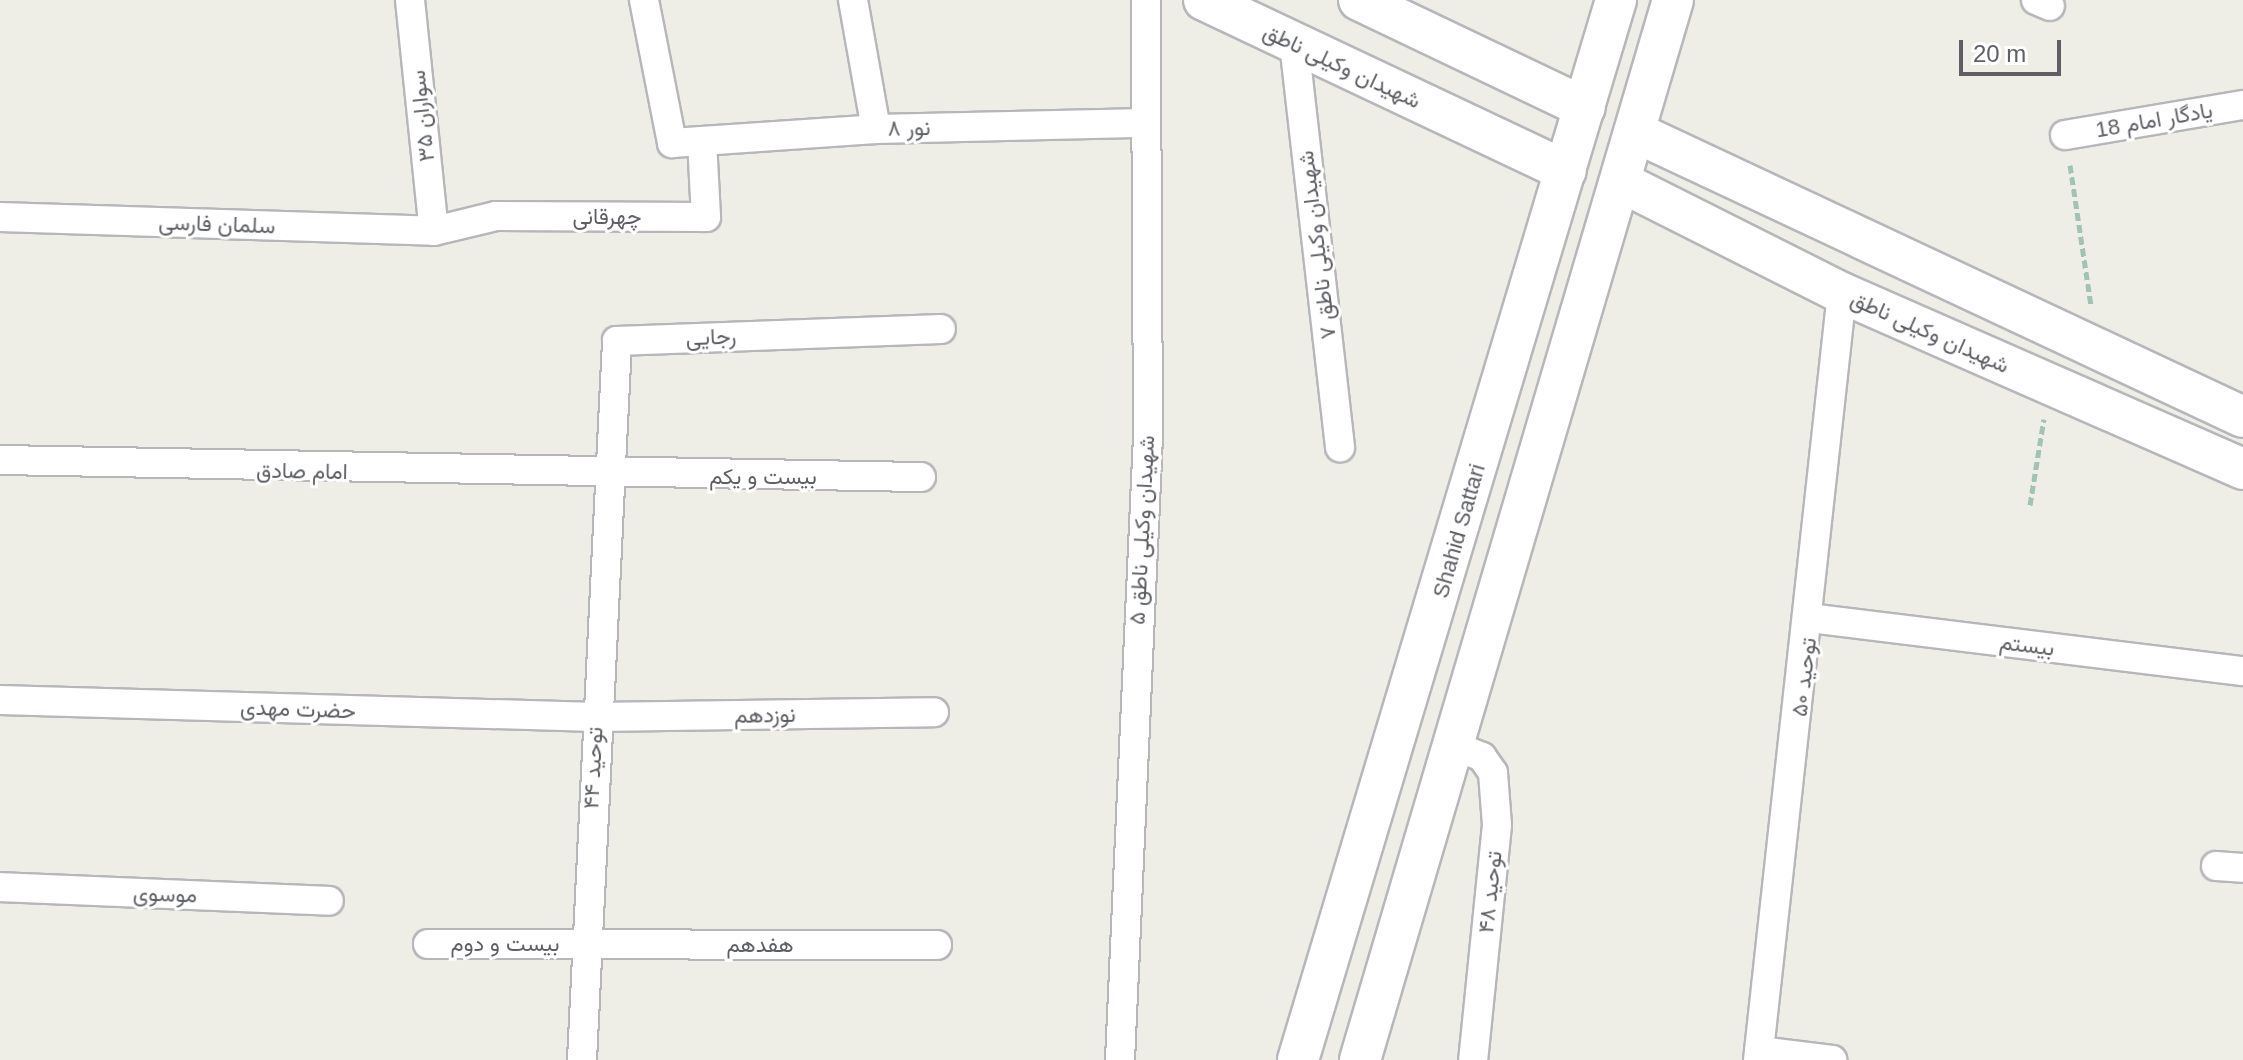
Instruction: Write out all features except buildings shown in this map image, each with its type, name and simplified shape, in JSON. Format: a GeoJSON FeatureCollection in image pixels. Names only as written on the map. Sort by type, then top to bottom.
{"type":"FeatureCollection","features":[{"type":"Feature","properties":{"kind":"main road","name":"شهیدان وکیلی ناطق"},"geometry":{"type":"LineString","coordinates":[[1204,0],[1566,171]]}},
{"type":"Feature","properties":{"kind":"main road","name":"Shahid Sattari"},"geometry":{"type":"LineString","coordinates":[[1298,1060],[1400,734],[1616,0]]}},
{"type":"Feature","properties":{"kind":"main road"},"geometry":{"type":"LineString","coordinates":[[1360,1060],[1454,746],[1504,555],[1623,183],[1673,0]]}},
{"type":"Feature","properties":{"kind":"main road"},"geometry":{"type":"LineString","coordinates":[[1381,5],[1585,108]]}},
{"type":"Feature","properties":{"kind":"main road"},"geometry":{"type":"LineString","coordinates":[[1637,133],[2097,342],[2243,417]]}},
{"type":"Feature","properties":{"kind":"main road"},"geometry":{"type":"LineString","coordinates":[[1711,227],[1712,198],[1741,179]]}},
{"type":"Feature","properties":{"kind":"main road","name":"شهیدان وکیلی ناطق"},"geometry":{"type":"LineString","coordinates":[[1623,183],[1842,293],[2243,469]]}},
{"type":"Feature","properties":{"kind":"main road"},"geometry":{"type":"LineString","coordinates":[[1400,734],[1454,746]]}},
{"type":"Feature","properties":{"kind":"street","name":"سواران ۳۵"},"geometry":{"type":"LineString","coordinates":[[410,0],[434,231]]}},
{"type":"Feature","properties":{"kind":"street","name":"نور ۸"},"geometry":{"type":"LineString","coordinates":[[644,0],[672,143],[876,129],[1146,123]]}},
{"type":"Feature","properties":{"kind":"street"},"geometry":{"type":"LineString","coordinates":[[853,0],[876,129]]}},
{"type":"Feature","properties":{"kind":"street","name":"شهیدان وکیلی ناطق ۵"},"geometry":{"type":"LineString","coordinates":[[1120,1060],[1148,435],[1146,0]]}},
{"type":"Feature","properties":{"kind":"street","name":"شهیدان وکیلی ناطق ۷"},"geometry":{"type":"LineString","coordinates":[[1294,43],[1340,447]]}},
{"type":"Feature","properties":{"kind":"street","name":"یادگار امام 18"},"geometry":{"type":"LineString","coordinates":[[2065,135],[2243,105]]}},
{"type":"Feature","properties":{"kind":"street","name":"چهرقانی"},"geometry":{"type":"LineString","coordinates":[[434,231],[496,216],[706,217],[702,141]]}},
{"type":"Feature","properties":{"kind":"street","name":"سلمان فارسی"},"geometry":{"type":"LineString","coordinates":[[0,217],[434,231]]}},
{"type":"Feature","properties":{"kind":"street","name":"توحید ۵۰"},"geometry":{"type":"LineString","coordinates":[[1759,1056],[1810,618],[1842,293]]}},
{"type":"Feature","properties":{"kind":"street","name":"رجایی"},"geometry":{"type":"LineString","coordinates":[[605,476],[617,341],[941,329]]}},
{"type":"Feature","properties":{"kind":"street","name":"امام صادق"},"geometry":{"type":"LineString","coordinates":[[0,460],[605,476]]}},
{"type":"Feature","properties":{"kind":"street","name":"بیست و یکم"},"geometry":{"type":"LineString","coordinates":[[605,476],[921,477]]}},
{"type":"Feature","properties":{"kind":"street","name":"توحید ۴۴"},"geometry":{"type":"LineString","coordinates":[[582,1060],[583,944],[605,476]]}},
{"type":"Feature","properties":{"kind":"street","name":"بیستم"},"geometry":{"type":"LineString","coordinates":[[1810,618],[2243,671]]}},
{"type":"Feature","properties":{"kind":"street","name":"حضرت مهدی"},"geometry":{"type":"LineString","coordinates":[[0,700],[596,717]]}},
{"type":"Feature","properties":{"kind":"street","name":"نوزدهم"},"geometry":{"type":"LineString","coordinates":[[596,717],[934,712]]}},
{"type":"Feature","properties":{"kind":"street","name":"توحید ۴۸"},"geometry":{"type":"LineString","coordinates":[[1454,746],[1482,757],[1493,773],[1497,825],[1473,1060]]}},
{"type":"Feature","properties":{"kind":"street","name":"موسوی"},"geometry":{"type":"LineString","coordinates":[[0,887],[329,901]]}},
{"type":"Feature","properties":{"kind":"street","name":"بیست و دوم"},"geometry":{"type":"LineString","coordinates":[[428,944],[583,944]]}},
{"type":"Feature","properties":{"kind":"street","name":"هفدهم"},"geometry":{"type":"LineString","coordinates":[[583,944],[937,945]]}},
{"type":"Feature","properties":{"kind":"street"},"geometry":{"type":"LineString","coordinates":[[1759,1056],[1832,1060]]}},
{"type":"Feature","properties":{"kind":"path"},"geometry":{"type":"LineString","coordinates":[[2065,135],[2097,342]]}},
{"type":"Feature","properties":{"kind":"path"},"geometry":{"type":"LineString","coordinates":[[2030,505],[2050,384]]}}]}
